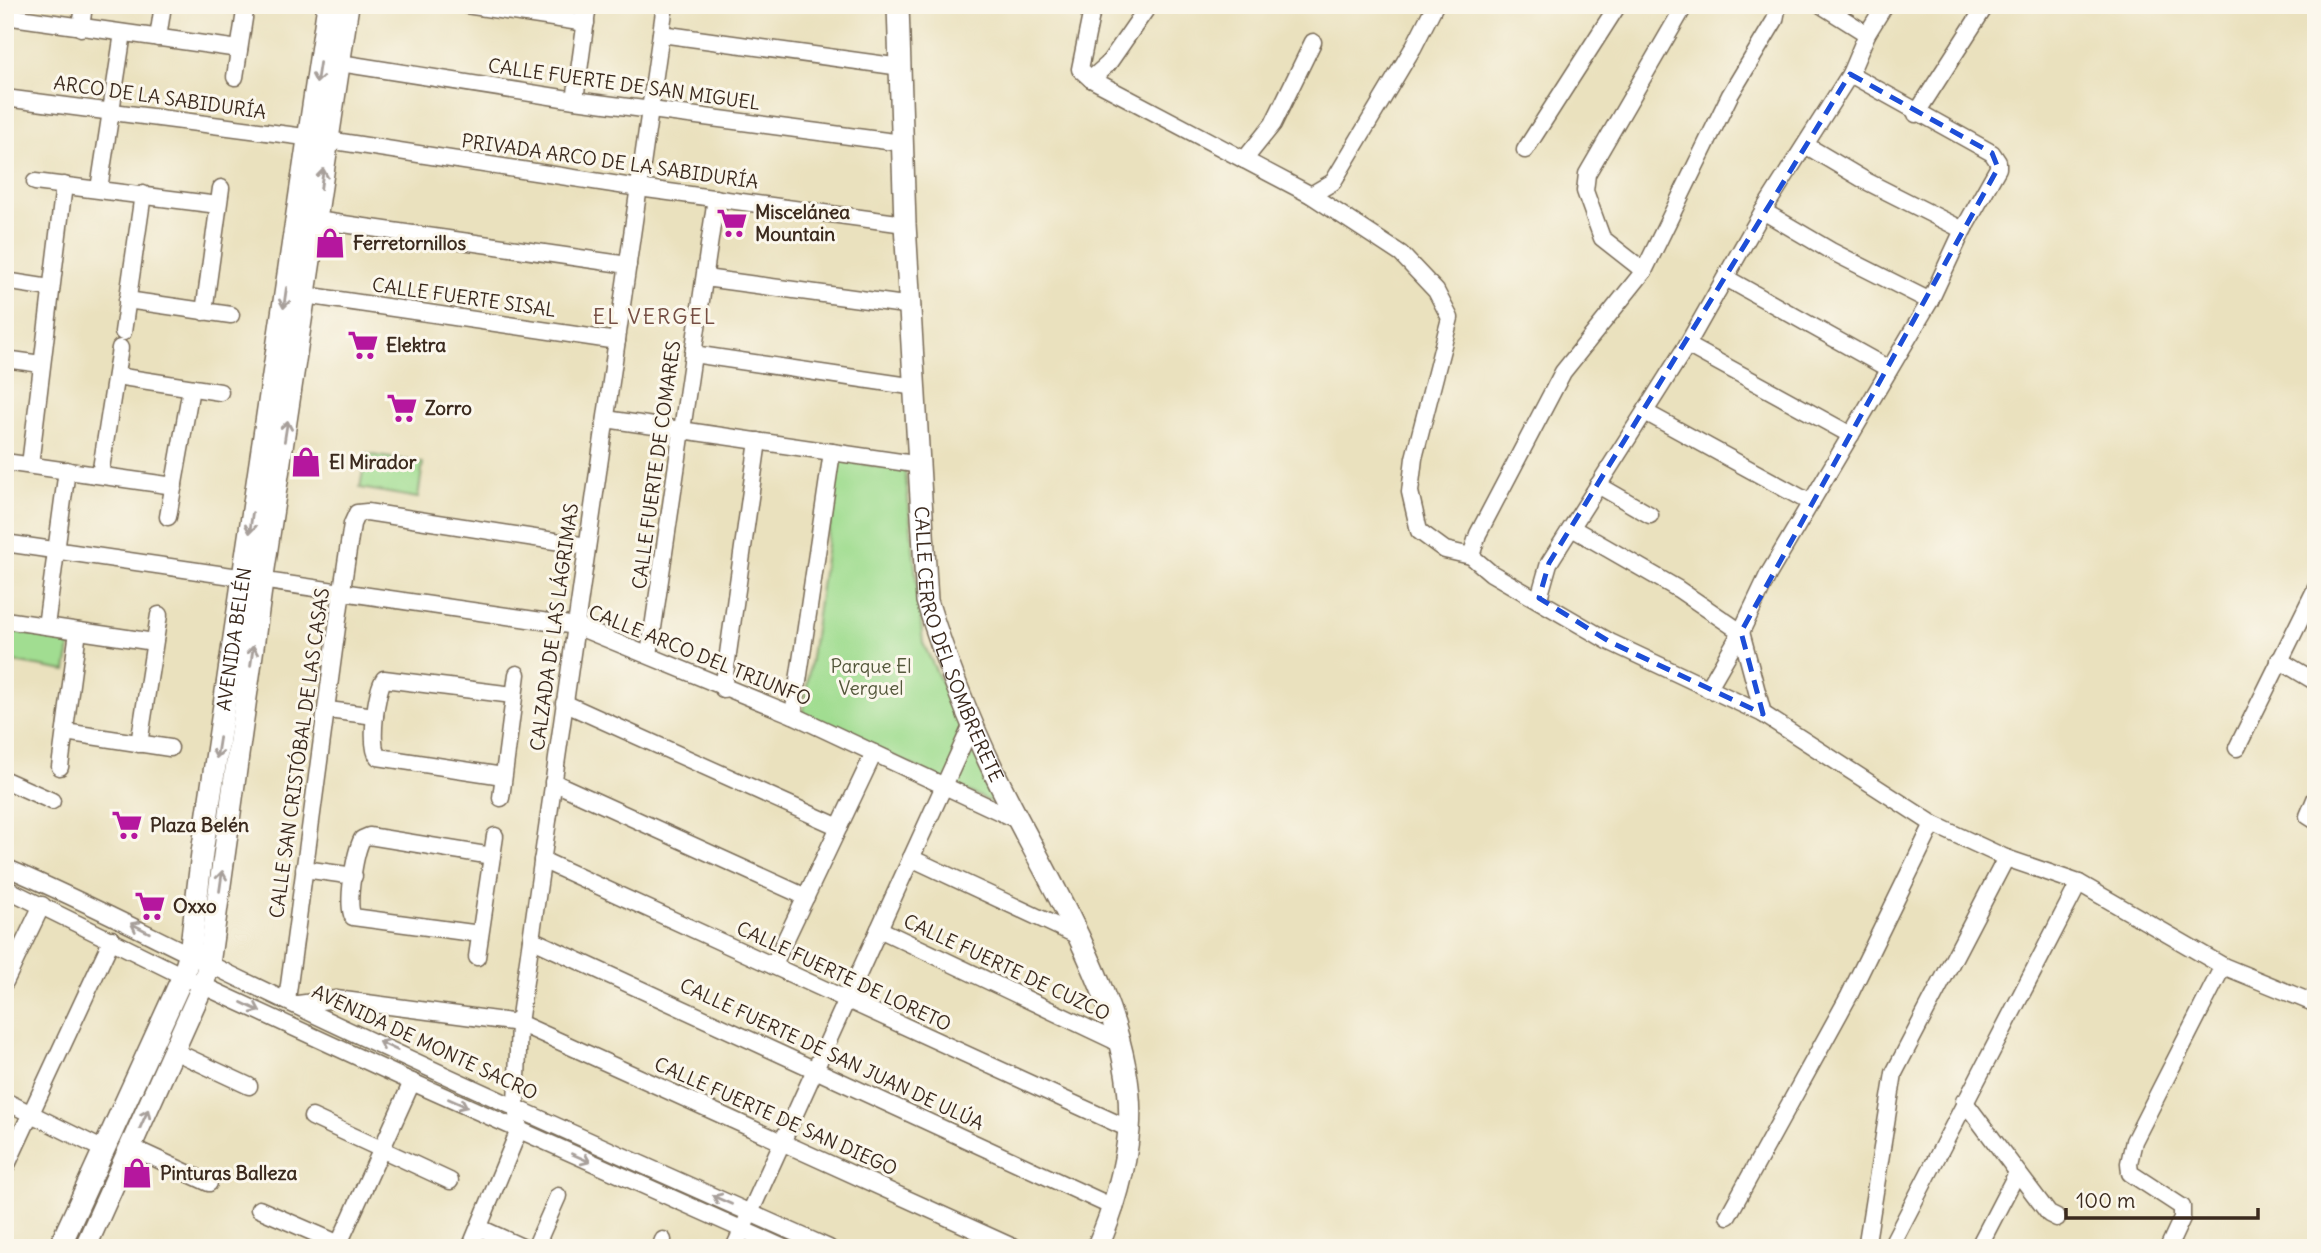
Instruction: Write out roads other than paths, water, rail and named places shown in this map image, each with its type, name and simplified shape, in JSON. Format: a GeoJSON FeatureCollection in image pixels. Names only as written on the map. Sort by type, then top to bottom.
{"type":"FeatureCollection","features":[{"type":"Feature","properties":{"kind":"main road","name":"AVENIDA BELÉN"},"geometry":{"type":"LineString","coordinates":[[59,1248],[183,976],[190,954],[202,853],[305,295],[316,220],[318,139],[328,5]]}},
{"type":"Feature","properties":{"kind":"main road","name":"AVENIDA BELÉN"},"geometry":{"type":"LineString","coordinates":[[91,1246],[131,1147],[203,985],[209,964],[253,581],[318,139],[340,63],[348,5]]}},
{"type":"Feature","properties":{"kind":"main road","name":"CALLE CERRO DEL SOMBRERETE"},"geometry":{"type":"LineString","coordinates":[[898,5],[905,224],[912,306],[927,601],[992,769],[1076,935],[1102,992],[1117,1042],[1126,1082],[1129,1129],[1115,1208],[1097,1248]]}},
{"type":"Feature","properties":{"kind":"street"},"geometry":{"type":"LineString","coordinates":[[81,28],[84,5]]}},
{"type":"Feature","properties":{"kind":"street"},"geometry":{"type":"LineString","coordinates":[[158,38],[163,5]]}},
{"type":"Feature","properties":{"kind":"street"},"geometry":{"type":"LineString","coordinates":[[235,77],[246,5]]}},
{"type":"Feature","properties":{"kind":"street"},"geometry":{"type":"LineString","coordinates":[[466,5],[586,23]]}},
{"type":"Feature","properties":{"kind":"street"},"geometry":{"type":"LineString","coordinates":[[575,100],[588,5]]}},
{"type":"Feature","properties":{"kind":"street","name":"CALZADA DE LAS LÁGRIMAS"},"geometry":{"type":"LineString","coordinates":[[470,1248],[519,1130],[516,1106],[519,1023],[665,5]]}},
{"type":"Feature","properties":{"kind":"street"},"geometry":{"type":"LineString","coordinates":[[1086,74],[1093,5]]}},
{"type":"Feature","properties":{"kind":"street"},"geometry":{"type":"LineString","coordinates":[[1086,74],[1116,54],[1149,5]]}},
{"type":"Feature","properties":{"kind":"street"},"geometry":{"type":"LineString","coordinates":[[1311,195],[1333,182],[1413,48],[1435,5]]}},
{"type":"Feature","properties":{"kind":"street"},"geometry":{"type":"LineString","coordinates":[[1525,150],[1618,5]]}},
{"type":"Feature","properties":{"kind":"street"},"geometry":{"type":"LineString","coordinates":[[1644,271],[1602,238],[1585,191],[1587,174],[1685,5]]}},
{"type":"Feature","properties":{"kind":"street"},"geometry":{"type":"LineString","coordinates":[[1471,555],[1478,534],[1563,372],[1644,271],[1731,95],[1775,20],[1778,5]]}},
{"type":"Feature","properties":{"kind":"street"},"geometry":{"type":"LineString","coordinates":[[1821,5],[1867,34]]}},
{"type":"Feature","properties":{"kind":"street"},"geometry":{"type":"LineString","coordinates":[[1539,598],[1549,563],[1687,345],[1763,211],[1807,146],[1850,74],[1867,34],[1885,5]]}},
{"type":"Feature","properties":{"kind":"street"},"geometry":{"type":"LineString","coordinates":[[1916,114],[1986,5]]}},
{"type":"Feature","properties":{"kind":"street"},"geometry":{"type":"LineString","coordinates":[[5,16],[239,49]]}},
{"type":"Feature","properties":{"kind":"street"},"geometry":{"type":"LineString","coordinates":[[99,189],[123,33]]}},
{"type":"Feature","properties":{"kind":"street"},"geometry":{"type":"LineString","coordinates":[[661,34],[901,67]]}},
{"type":"Feature","properties":{"kind":"street"},"geometry":{"type":"LineString","coordinates":[[1244,160],[1273,124],[1313,42]]}},
{"type":"Feature","properties":{"kind":"street","name":"CALLE FUERTE DE SAN MIGUEL"},"geometry":{"type":"LineString","coordinates":[[340,63],[575,100],[902,144]]}},
{"type":"Feature","properties":{"kind":"street"},"geometry":{"type":"LineString","coordinates":[[1086,74],[1311,195],[1401,254],[1436,291],[1450,318],[1440,367],[1422,415],[1410,492],[1419,531],[1445,551],[1471,555],[1491,573],[1539,598],[1610,642],[1763,714],[1933,824],[2006,858],[2079,883],[2223,966],[2316,1004]]}},
{"type":"Feature","properties":{"kind":"street"},"geometry":{"type":"LineString","coordinates":[[1708,689],[1741,632],[1768,575],[1930,301],[1963,230],[1998,168],[1998,162],[1992,153],[1916,114],[1886,92],[1850,74]]}},
{"type":"Feature","properties":{"kind":"street","name":"ARCO DE LA SABIDURÍA"},"geometry":{"type":"LineString","coordinates":[[5,98],[318,139]]}},
{"type":"Feature","properties":{"kind":"street","name":"PRIVADA ARCO DE LA SABIDURÍA"},"geometry":{"type":"LineString","coordinates":[[318,139],[639,188],[905,224]]}},
{"type":"Feature","properties":{"kind":"street"},"geometry":{"type":"LineString","coordinates":[[1807,146],[1866,181],[1963,230]]}},
{"type":"Feature","properties":{"kind":"street"},"geometry":{"type":"LineString","coordinates":[[35,182],[218,205]]}},
{"type":"Feature","properties":{"kind":"street"},"geometry":{"type":"LineString","coordinates":[[30,465],[64,184]]}},
{"type":"Feature","properties":{"kind":"street"},"geometry":{"type":"LineString","coordinates":[[204,312],[221,188]]}},
{"type":"Feature","properties":{"kind":"street"},"geometry":{"type":"LineString","coordinates":[[100,475],[143,194]]}},
{"type":"Feature","properties":{"kind":"street","name":"CALLE FUERTE DE COMARES"},"geometry":{"type":"LineString","coordinates":[[649,655],[716,198]]}},
{"type":"Feature","properties":{"kind":"street"},"geometry":{"type":"LineString","coordinates":[[1763,211],[1832,251],[1930,301]]}},
{"type":"Feature","properties":{"kind":"street"},"geometry":{"type":"LineString","coordinates":[[316,220],[628,265]]}},
{"type":"Feature","properties":{"kind":"street"},"geometry":{"type":"LineString","coordinates":[[705,278],[912,306]]}},
{"type":"Feature","properties":{"kind":"street"},"geometry":{"type":"LineString","coordinates":[[1726,278],[1889,369]]}},
{"type":"Feature","properties":{"kind":"street"},"geometry":{"type":"LineString","coordinates":[[5,281],[50,288]]}},
{"type":"Feature","properties":{"kind":"street","name":"CALLE FUERTE SISAL"},"geometry":{"type":"LineString","coordinates":[[305,295],[617,341]]}},
{"type":"Feature","properties":{"kind":"street"},"geometry":{"type":"LineString","coordinates":[[127,300],[231,315]]}},
{"type":"Feature","properties":{"kind":"street"},"geometry":{"type":"LineString","coordinates":[[1687,345],[1851,435]]}},
{"type":"Feature","properties":{"kind":"street"},"geometry":{"type":"LineString","coordinates":[[694,354],[916,387]]}},
{"type":"Feature","properties":{"kind":"street"},"geometry":{"type":"LineString","coordinates":[[5,359],[41,364]]}},
{"type":"Feature","properties":{"kind":"street"},"geometry":{"type":"LineString","coordinates":[[116,376],[220,392]]}},
{"type":"Feature","properties":{"kind":"street"},"geometry":{"type":"LineString","coordinates":[[168,517],[191,388]]}},
{"type":"Feature","properties":{"kind":"street"},"geometry":{"type":"LineString","coordinates":[[1645,412],[1811,503]]}},
{"type":"Feature","properties":{"kind":"street"},"geometry":{"type":"LineString","coordinates":[[606,419],[921,465]]}},
{"type":"Feature","properties":{"kind":"street"},"geometry":{"type":"LineString","coordinates":[[723,689],[758,441]]}},
{"type":"Feature","properties":{"kind":"street"},"geometry":{"type":"LineString","coordinates":[[793,715],[832,452]]}},
{"type":"Feature","properties":{"kind":"street"},"geometry":{"type":"LineString","coordinates":[[5,461],[174,486]]}},
{"type":"Feature","properties":{"kind":"street"},"geometry":{"type":"LineString","coordinates":[[46,626],[67,470]]}},
{"type":"Feature","properties":{"kind":"street"},"geometry":{"type":"LineString","coordinates":[[1598,485],[1650,514]]}},
{"type":"Feature","properties":{"kind":"street","name":"CALLE SAN CRISTÓBAL DE LAS CASAS"},"geometry":{"type":"LineString","coordinates":[[292,1002],[304,869],[328,709],[342,590],[352,524],[357,513],[368,512],[587,546]]}},
{"type":"Feature","properties":{"kind":"street"},"geometry":{"type":"LineString","coordinates":[[1572,528],[1678,589],[1741,632],[1763,714]]}},
{"type":"Feature","properties":{"kind":"street","name":"CALLE ARCO DEL TRIUNFO"},"geometry":{"type":"LineString","coordinates":[[5,543],[576,626],[649,655],[723,689],[793,715],[1018,821]]}},
{"type":"Feature","properties":{"kind":"street"},"geometry":{"type":"LineString","coordinates":[[2237,748],[2316,588]]}},
{"type":"Feature","properties":{"kind":"street"},"geometry":{"type":"LineString","coordinates":[[139,744],[159,615]]}},
{"type":"Feature","properties":{"kind":"street"},"geometry":{"type":"LineString","coordinates":[[6,624],[46,626],[154,642]]}},
{"type":"Feature","properties":{"kind":"street"},"geometry":{"type":"LineString","coordinates":[[60,767],[78,631]]}},
{"type":"Feature","properties":{"kind":"street"},"geometry":{"type":"LineString","coordinates":[[2279,660],[2316,682]]}},
{"type":"Feature","properties":{"kind":"street"},"geometry":{"type":"LineString","coordinates":[[501,798],[517,674]]}},
{"type":"Feature","properties":{"kind":"street"},"geometry":{"type":"LineString","coordinates":[[503,776],[378,757],[373,750],[375,716],[379,686],[384,679],[513,695]]}},
{"type":"Feature","properties":{"kind":"street"},"geometry":{"type":"LineString","coordinates":[[564,703],[839,827]]}},
{"type":"Feature","properties":{"kind":"street"},"geometry":{"type":"LineString","coordinates":[[328,709],[375,716]]}},
{"type":"Feature","properties":{"kind":"street"},"geometry":{"type":"LineString","coordinates":[[734,1248],[973,722]]}},
{"type":"Feature","properties":{"kind":"street"},"geometry":{"type":"LineString","coordinates":[[65,732],[170,748]]}},
{"type":"Feature","properties":{"kind":"street"},"geometry":{"type":"LineString","coordinates":[[773,966],[874,753]]}},
{"type":"Feature","properties":{"kind":"street"},"geometry":{"type":"LineString","coordinates":[[5,780],[52,801]]}},
{"type":"Feature","properties":{"kind":"street"},"geometry":{"type":"LineString","coordinates":[[553,782],[806,897]]}},
{"type":"Feature","properties":{"kind":"street"},"geometry":{"type":"LineString","coordinates":[[2316,797],[2308,816],[2316,821]]}},
{"type":"Feature","properties":{"kind":"street"},"geometry":{"type":"LineString","coordinates":[[1728,1216],[1849,996],[1933,824]]}},
{"type":"Feature","properties":{"kind":"street"},"geometry":{"type":"LineString","coordinates":[[477,957],[495,836]]}},
{"type":"Feature","properties":{"kind":"street"},"geometry":{"type":"LineString","coordinates":[[480,934],[353,917],[350,911],[354,876],[359,845],[364,837],[492,856]]}},
{"type":"Feature","properties":{"kind":"street"},"geometry":{"type":"LineString","coordinates":[[911,858],[1076,935]]}},
{"type":"Feature","properties":{"kind":"street"},"geometry":{"type":"LineString","coordinates":[[1866,1248],[1894,1073],[2006,858]]}},
{"type":"Feature","properties":{"kind":"street","name":"CALLE FUERTE DE LORETO"},"geometry":{"type":"LineString","coordinates":[[542,860],[1129,1129]]}},
{"type":"Feature","properties":{"kind":"street","name":"AVENIDA DE MONTE SACRO"},"geometry":{"type":"LineString","coordinates":[[5,867],[107,912],[209,964],[516,1106],[829,1248]]}},
{"type":"Feature","properties":{"kind":"street"},"geometry":{"type":"LineString","coordinates":[[304,869],[354,876]]}},
{"type":"Feature","properties":{"kind":"street"},"geometry":{"type":"LineString","coordinates":[[1890,1248],[2079,883]]}},
{"type":"Feature","properties":{"kind":"street","name":"AVENIDA DE MONTE SACRO"},"geometry":{"type":"LineString","coordinates":[[5,888],[183,976],[412,1082],[783,1248]]}},
{"type":"Feature","properties":{"kind":"street"},"geometry":{"type":"LineString","coordinates":[[5,982],[42,905]]}},
{"type":"Feature","properties":{"kind":"street","name":"CALLE FUERTE DE CUZCO"},"geometry":{"type":"LineString","coordinates":[[879,929],[1117,1042]]}},
{"type":"Feature","properties":{"kind":"street"},"geometry":{"type":"LineString","coordinates":[[5,1169],[112,939]]}},
{"type":"Feature","properties":{"kind":"street","name":"CALLE FUERTE DE SAN JUAN DE ULÚA"},"geometry":{"type":"LineString","coordinates":[[531,939],[1115,1208]]}},
{"type":"Feature","properties":{"kind":"street"},"geometry":{"type":"LineString","coordinates":[[2168,1248],[2182,1218],[2182,1207],[2130,1173],[2129,1163],[2134,1141],[2223,966]]}},
{"type":"Feature","properties":{"kind":"street","name":"CALLE FUERTE DE SAN DIEGO"},"geometry":{"type":"LineString","coordinates":[[292,1002],[336,999],[519,1023],[1015,1248]]}},
{"type":"Feature","properties":{"kind":"street"},"geometry":{"type":"LineString","coordinates":[[174,1051],[249,1086]]}},
{"type":"Feature","properties":{"kind":"street"},"geometry":{"type":"LineString","coordinates":[[259,1209],[341,1246],[412,1082]]}},
{"type":"Feature","properties":{"kind":"street"},"geometry":{"type":"LineString","coordinates":[[5,1101],[104,1150]]}},
{"type":"Feature","properties":{"kind":"street"},"geometry":{"type":"LineString","coordinates":[[1964,1101],[2049,1214],[2057,1218]]}},
{"type":"Feature","properties":{"kind":"street"},"geometry":{"type":"LineString","coordinates":[[312,1118],[450,1181]]}},
{"type":"Feature","properties":{"kind":"street"},"geometry":{"type":"LineString","coordinates":[[131,1147],[209,1183]]}},
{"type":"Feature","properties":{"kind":"street"},"geometry":{"type":"LineString","coordinates":[[1978,1248],[2017,1173]]}},
{"type":"Feature","properties":{"kind":"street"},"geometry":{"type":"LineString","coordinates":[[535,1248],[558,1196]]}},
{"type":"Feature","properties":{"kind":"street"},"geometry":{"type":"LineString","coordinates":[[480,1228],[524,1248]]}},
{"type":"Feature","properties":{"kind":"place","name":"Miscelánea Mountain"},"geometry":{"type":"Point","coordinates":[732,223]}},
{"type":"Feature","properties":{"kind":"place","name":"Ferretornillos"},"geometry":{"type":"Point","coordinates":[330,243]}},
{"type":"Feature","properties":{"kind":"place","name":"Elektra"},"geometry":{"type":"Point","coordinates":[363,345]}},
{"type":"Feature","properties":{"kind":"place","name":"Zorro"},"geometry":{"type":"Point","coordinates":[402,408]}},
{"type":"Feature","properties":{"kind":"place","name":"El Mirador"},"geometry":{"type":"Point","coordinates":[306,462]}},
{"type":"Feature","properties":{"kind":"place","name":"Plaza Belén"},"geometry":{"type":"Point","coordinates":[127,825]}},
{"type":"Feature","properties":{"kind":"place","name":"Oxxo"},"geometry":{"type":"Point","coordinates":[150,906]}},
{"type":"Feature","properties":{"kind":"place","name":"Pinturas Balleza"},"geometry":{"type":"Point","coordinates":[137,1173]}},
{"type":"Feature","properties":{"kind":"district","name":"EL VERGEL"},"geometry":{"type":"Point","coordinates":[655,317]}},
{"type":"Feature","properties":{"kind":"park label","name":"Parque El Verguel"},"geometry":{"type":"Point","coordinates":[871,677]}}]}
